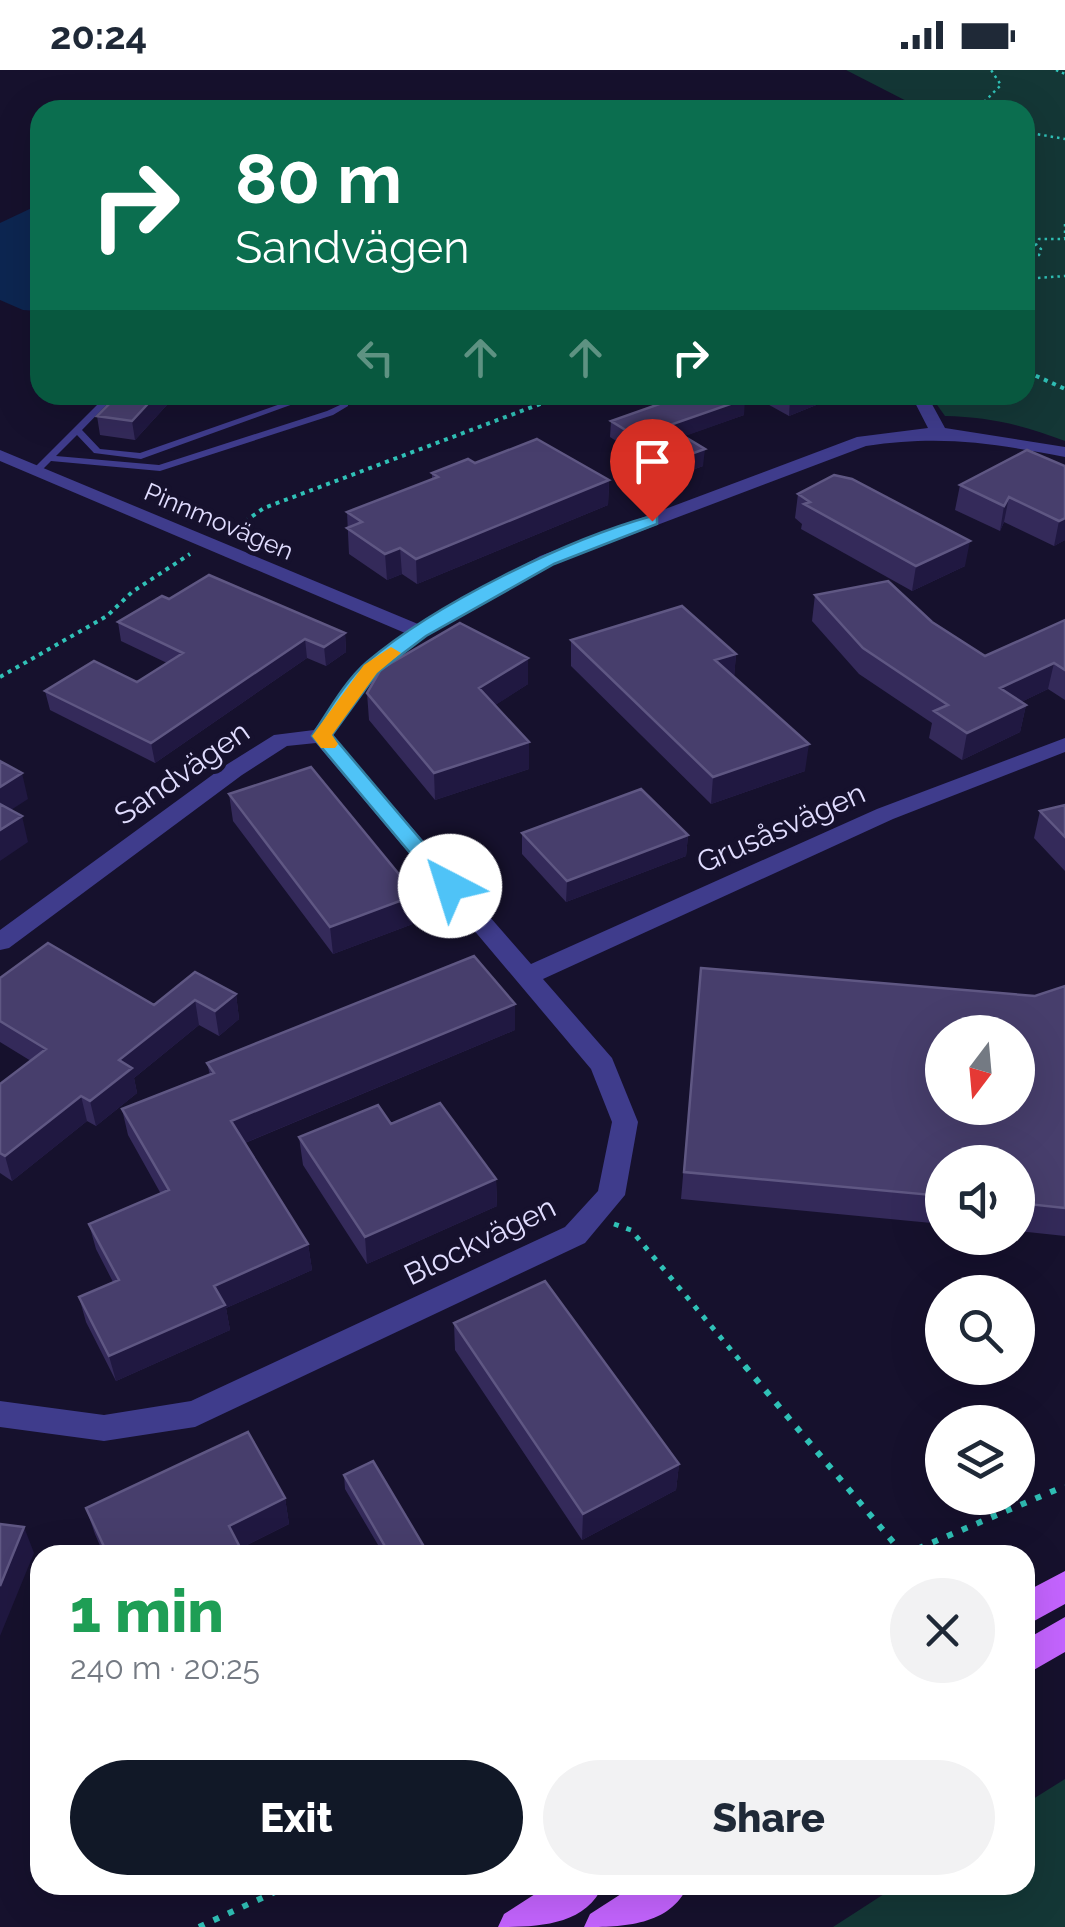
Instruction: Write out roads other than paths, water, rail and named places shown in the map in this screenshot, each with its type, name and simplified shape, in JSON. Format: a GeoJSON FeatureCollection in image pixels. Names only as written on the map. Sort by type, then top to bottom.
{"type":"FeatureCollection","features":[{"type":"Feature","properties":{"kind":"main road"},"geometry":{"type":"LineString","coordinates":[[1035,1604],[1065,1586]]}},
{"type":"Feature","properties":{"kind":"main road"},"geometry":{"type":"LineString","coordinates":[[1035,1652],[1065,1633]]}},
{"type":"Feature","properties":{"kind":"main road"},"geometry":{"type":"LineString","coordinates":[[517,1927],[568,1895]]}},
{"type":"Feature","properties":{"kind":"main road"},"geometry":{"type":"LineString","coordinates":[[603,1927],[653,1895]]}},
{"type":"Feature","properties":{"kind":"street"},"geometry":{"type":"LineString","coordinates":[[924,405],[939,433]]}},
{"type":"Feature","properties":{"kind":"street"},"geometry":{"type":"LineString","coordinates":[[322,736],[370,669],[419,632],[548,560],[862,441],[939,433],[1002,438],[1065,452]]}},
{"type":"Feature","properties":{"kind":"street","name":"Pinnmovägen"},"geometry":{"type":"LineString","coordinates":[[0,456],[43,464],[207,544],[419,632]]}},
{"type":"Feature","properties":{"kind":"street","name":"Sandvägen"},"geometry":{"type":"LineString","coordinates":[[0,942],[234,770],[282,740],[322,736]]}},
{"type":"Feature","properties":{"kind":"street","name":"Blockvägen"},"geometry":{"type":"LineString","coordinates":[[0,1414],[104,1428],[195,1414],[575,1234],[611,1196],[625,1122],[603,1065],[322,736]]}},
{"type":"Feature","properties":{"kind":"street","name":"Grusåsvägen"},"geometry":{"type":"LineString","coordinates":[[526,976],[885,814],[1065,744]]}},
{"type":"Feature","properties":{"kind":"lane"},"geometry":{"type":"LineString","coordinates":[[43,464],[102,405]]}},
{"type":"Feature","properties":{"kind":"lane"},"geometry":{"type":"LineString","coordinates":[[77,430],[96,451],[141,456],[286,405]]}},
{"type":"Feature","properties":{"kind":"lane"},"geometry":{"type":"LineString","coordinates":[[43,464],[160,468],[330,413],[343,405]]}},
{"type":"Feature","properties":{"kind":"water"},"geometry":{"type":"Polygon","coordinates":[[[30,209],[30,310],[0,300],[0,223],[30,209]]]}}]}
